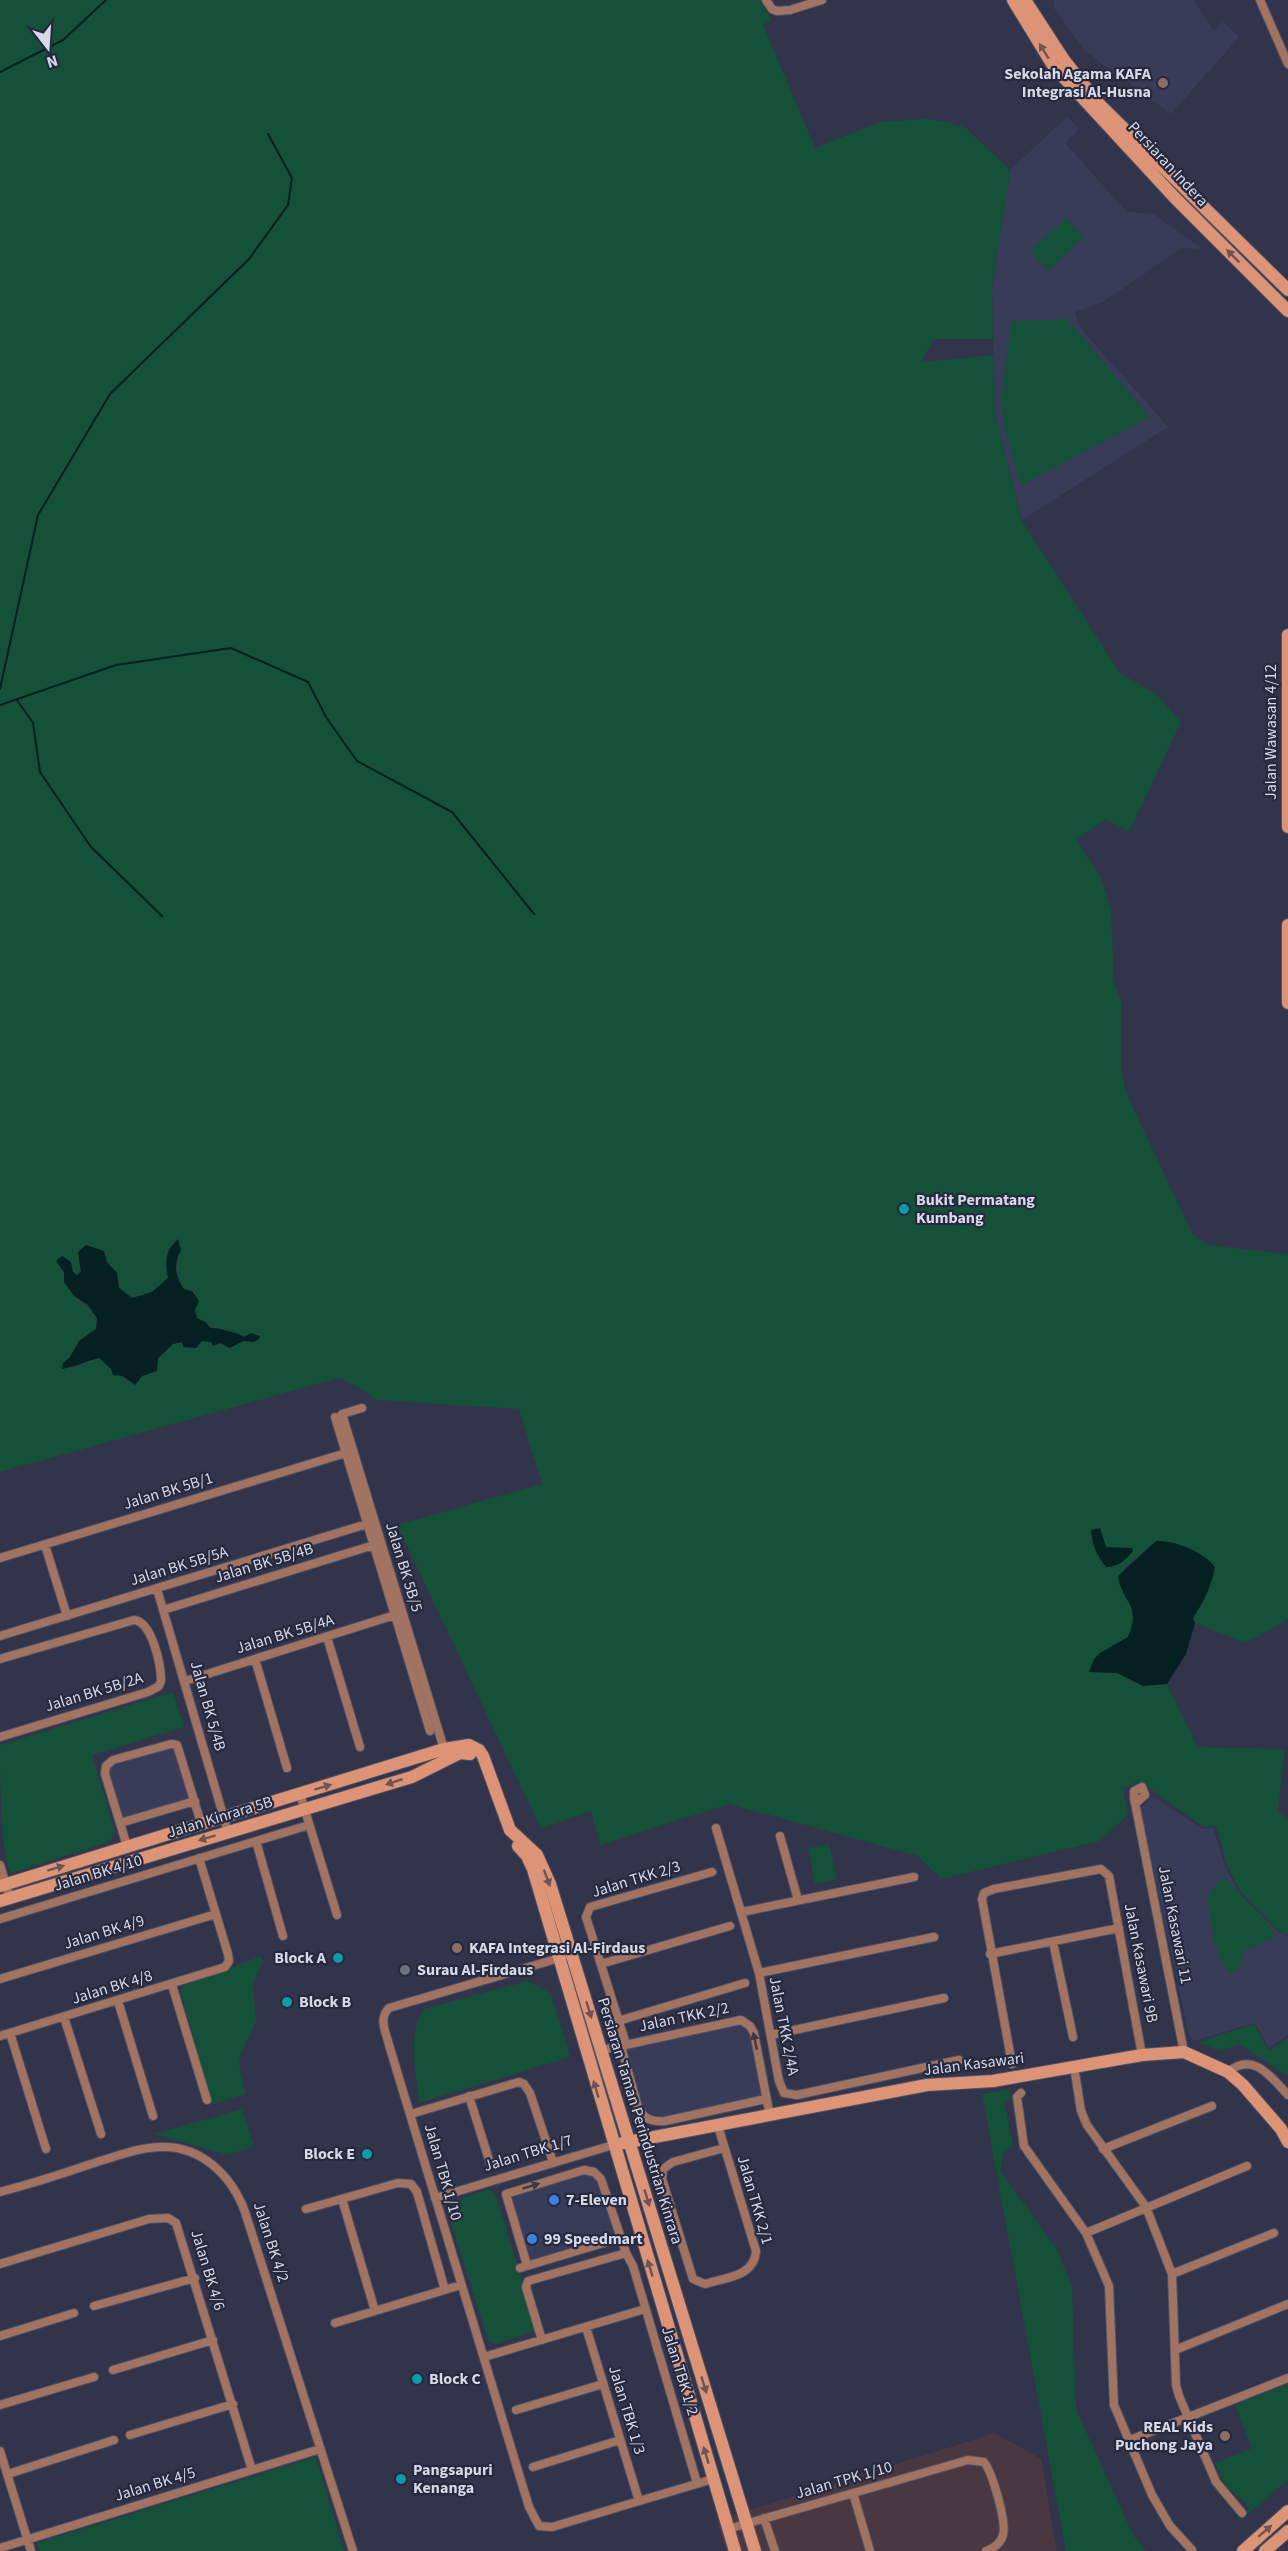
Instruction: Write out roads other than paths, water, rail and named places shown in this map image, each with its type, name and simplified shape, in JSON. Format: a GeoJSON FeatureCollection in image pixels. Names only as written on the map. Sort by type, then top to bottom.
{"type":"FeatureCollection","features":[{"type":"Feature","properties":{"kind":"street"},"geometry":{"type":"LineString","coordinates":[[766,0],[772,9],[782,11],[822,0]]}},
{"type":"Feature","properties":{"kind":"street","name":"Persiaran Indera"},"geometry":{"type":"LineString","coordinates":[[1013,0],[1054,67],[1175,198],[1288,311]]}},
{"type":"Feature","properties":{"kind":"street","name":"Persiaran Indera"},"geometry":{"type":"LineString","coordinates":[[1025,0],[1064,60],[1099,104],[1287,287]]}},
{"type":"Feature","properties":{"kind":"street"},"geometry":{"type":"LineString","coordinates":[[1260,0],[1288,64]]}},
{"type":"Feature","properties":{"kind":"street"},"geometry":{"type":"LineString","coordinates":[[1275,298],[1287,287]]}},
{"type":"Feature","properties":{"kind":"street","name":"Jalan Wawasan 4/12"},"geometry":{"type":"LineString","coordinates":[[1288,636],[1288,827]]}},
{"type":"Feature","properties":{"kind":"street"},"geometry":{"type":"LineString","coordinates":[[1288,925],[1288,1003]]}},
{"type":"Feature","properties":{"kind":"street","name":"Jalan BK 5B/5"},"geometry":{"type":"LineString","coordinates":[[362,1408],[342,1414],[446,1754]]}},
{"type":"Feature","properties":{"kind":"street","name":"Jalan BK 5B/5"},"geometry":{"type":"LineString","coordinates":[[335,1417],[430,1731]]}},
{"type":"Feature","properties":{"kind":"street","name":"Jalan BK 5B/1"},"geometry":{"type":"LineString","coordinates":[[0,1558],[346,1453]]}},
{"type":"Feature","properties":{"kind":"street","name":"Jalan BK 5B/5A"},"geometry":{"type":"LineString","coordinates":[[0,1636],[367,1524]]}},
{"type":"Feature","properties":{"kind":"street"},"geometry":{"type":"LineString","coordinates":[[45,1545],[67,1616]]}},
{"type":"Feature","properties":{"kind":"street","name":"Jalan BK 5B/4B"},"geometry":{"type":"LineString","coordinates":[[163,1610],[374,1545]]}},
{"type":"Feature","properties":{"kind":"street","name":"Jalan BK 5/4B"},"geometry":{"type":"LineString","coordinates":[[157,1589],[228,1832]]}},
{"type":"Feature","properties":{"kind":"street","name":"Jalan BK 5B/4A"},"geometry":{"type":"LineString","coordinates":[[185,1681],[395,1615]]}},
{"type":"Feature","properties":{"kind":"street","name":"Jalan BK 5B/2A"},"geometry":{"type":"LineString","coordinates":[[0,1659],[134,1620],[140,1621],[148,1628],[161,1681],[154,1690],[0,1737]]}},
{"type":"Feature","properties":{"kind":"street"},"geometry":{"type":"LineString","coordinates":[[327,1637],[360,1747]]}},
{"type":"Feature","properties":{"kind":"street"},"geometry":{"type":"LineString","coordinates":[[255,1659],[287,1768]]}},
{"type":"Feature","properties":{"kind":"street"},"geometry":{"type":"LineString","coordinates":[[127,1846],[105,1774],[106,1766],[113,1760],[171,1744],[177,1745],[201,1823]]}},
{"type":"Feature","properties":{"kind":"street","name":"Persiaran Taman Perindustrian Kinrara"},"geometry":{"type":"LineString","coordinates":[[446,1754],[469,1745],[483,1755],[510,1830],[530,1848],[541,1862],[602,2050],[755,2551]]}},
{"type":"Feature","properties":{"kind":"street","name":"Jalan Kinrara 5B"},"geometry":{"type":"LineString","coordinates":[[3,1885],[224,1816],[446,1754]]}},
{"type":"Feature","properties":{"kind":"street","name":"Jalan Kinrara 5B"},"geometry":{"type":"LineString","coordinates":[[5,1900],[412,1777],[446,1754]]}},
{"type":"Feature","properties":{"kind":"street","name":"Persiaran Taman Perindustrian Kinrara"},"geometry":{"type":"LineString","coordinates":[[446,1754],[468,1754],[475,1758],[499,1824],[505,1835],[527,1856],[533,1869],[735,2551]]}},
{"type":"Feature","properties":{"kind":"street"},"geometry":{"type":"LineString","coordinates":[[300,1794],[337,1915]]}},
{"type":"Feature","properties":{"kind":"street"},"geometry":{"type":"LineString","coordinates":[[120,1823],[195,1801]]}},
{"type":"Feature","properties":{"kind":"street","name":"Jalan Kasawari 11"},"geometry":{"type":"LineString","coordinates":[[1136,1803],[1184,2052]]}},
{"type":"Feature","properties":{"kind":"street","name":"Jalan BK 4/10"},"geometry":{"type":"LineString","coordinates":[[0,1919],[309,1825]]}},
{"type":"Feature","properties":{"kind":"street","name":"Jalan TKK 2/4A"},"geometry":{"type":"LineString","coordinates":[[716,1828],[759,1973],[781,2088],[784,2093],[797,2095],[959,2060]]}},
{"type":"Feature","properties":{"kind":"street"},"geometry":{"type":"LineString","coordinates":[[780,1836],[798,1900]]}},
{"type":"Feature","properties":{"kind":"street"},"geometry":{"type":"LineString","coordinates":[[256,1841],[283,1936]]}},
{"type":"Feature","properties":{"kind":"street"},"geometry":{"type":"LineString","coordinates":[[199,1858],[216,1914]]}},
{"type":"Feature","properties":{"kind":"street"},"geometry":{"type":"LineString","coordinates":[[0,1865],[5,1900]]}},
{"type":"Feature","properties":{"kind":"street","name":"Jalan Kasawari 9B"},"geometry":{"type":"LineString","coordinates":[[990,1954],[981,1899],[984,1893],[994,1889],[1101,1869],[1109,1876],[1142,2055]]}},
{"type":"Feature","properties":{"kind":"street","name":"Jalan TKK 2/3"},"geometry":{"type":"LineString","coordinates":[[623,2045],[618,2021],[586,1917],[591,1907],[712,1872]]}},
{"type":"Feature","properties":{"kind":"street"},"geometry":{"type":"LineString","coordinates":[[742,1912],[914,1876]]}},
{"type":"Feature","properties":{"kind":"street","name":"Jalan BK 4/8"},"geometry":{"type":"LineString","coordinates":[[0,2036],[221,1970],[230,1961],[216,1914]]}},
{"type":"Feature","properties":{"kind":"street","name":"Jalan BK 4/9"},"geometry":{"type":"LineString","coordinates":[[0,1979],[216,1914]]}},
{"type":"Feature","properties":{"kind":"street"},"geometry":{"type":"LineString","coordinates":[[601,1964],[729,1926]]}},
{"type":"Feature","properties":{"kind":"street"},"geometry":{"type":"LineString","coordinates":[[1012,2064],[990,1954],[1119,1928]]}},
{"type":"Feature","properties":{"kind":"street"},"geometry":{"type":"LineString","coordinates":[[759,1973],[934,1937]]}},
{"type":"Feature","properties":{"kind":"street"},"geometry":{"type":"LineString","coordinates":[[1053,1942],[1073,2037]]}},
{"type":"Feature","properties":{"kind":"street","name":"Jalan TBK 1/10"},"geometry":{"type":"LineString","coordinates":[[572,1955],[389,2008],[382,2020],[529,2507],[539,2526],[552,2527],[639,2501]]}},
{"type":"Feature","properties":{"kind":"street"},"geometry":{"type":"LineString","coordinates":[[618,2021],[745,1983]]}},
{"type":"Feature","properties":{"kind":"street"},"geometry":{"type":"LineString","coordinates":[[171,1985],[207,2100]]}},
{"type":"Feature","properties":{"kind":"street"},"geometry":{"type":"LineString","coordinates":[[771,2035],[944,1998]]}},
{"type":"Feature","properties":{"kind":"street"},"geometry":{"type":"LineString","coordinates":[[118,2001],[153,2116]]}},
{"type":"Feature","properties":{"kind":"street"},"geometry":{"type":"LineString","coordinates":[[64,2017],[101,2134]]}},
{"type":"Feature","properties":{"kind":"street","name":"Jalan TKK 2/2"},"geometry":{"type":"LineString","coordinates":[[602,2050],[741,2020],[750,2026],[754,2033],[770,2116]]}},
{"type":"Feature","properties":{"kind":"street"},"geometry":{"type":"LineString","coordinates":[[10,2033],[46,2149]]}},
{"type":"Feature","properties":{"kind":"street","name":"Jalan TKK 2/2"},"geometry":{"type":"LineString","coordinates":[[623,2045],[638,2107],[648,2120],[665,2121],[766,2099]]}},
{"type":"Feature","properties":{"kind":"street","name":"Jalan Kasawari"},"geometry":{"type":"LineString","coordinates":[[630,2142],[927,2085],[993,2080],[1142,2055],[1184,2052],[1228,2072],[1261,2103],[1288,2142]]}},
{"type":"Feature","properties":{"kind":"street"},"geometry":{"type":"LineString","coordinates":[[1228,2072],[1236,2065],[1254,2064],[1268,2074],[1288,2095]]}},
{"type":"Feature","properties":{"kind":"street"},"geometry":{"type":"LineString","coordinates":[[1074,2066],[1081,2111],[1087,2125],[1146,2207],[1172,2274],[1176,2385],[1216,2482],[1242,2513]]}},
{"type":"Feature","properties":{"kind":"street"},"geometry":{"type":"LineString","coordinates":[[869,2079],[873,2096]]}},
{"type":"Feature","properties":{"kind":"street"},"geometry":{"type":"LineString","coordinates":[[411,2114],[513,2082],[524,2084],[530,2093],[552,2162]]}},
{"type":"Feature","properties":{"kind":"street"},"geometry":{"type":"LineString","coordinates":[[1021,2093],[1017,2097],[1016,2104],[1024,2146],[1086,2233],[1109,2286],[1114,2405],[1152,2495],[1170,2526],[1191,2550]]}},
{"type":"Feature","properties":{"kind":"street"},"geometry":{"type":"LineString","coordinates":[[469,2096],[490,2163]]}},
{"type":"Feature","properties":{"kind":"street"},"geometry":{"type":"LineString","coordinates":[[1103,2149],[1212,2106]]}},
{"type":"Feature","properties":{"kind":"street","name":"Jalan TKK 2/1"},"geometry":{"type":"LineString","coordinates":[[718,2126],[756,2251],[755,2263],[748,2271],[705,2284],[693,2279],[662,2179],[663,2169],[673,2162],[724,2148]]}},
{"type":"Feature","properties":{"kind":"street","name":"Jalan TBK 1/7"},"geometry":{"type":"LineString","coordinates":[[435,2198],[552,2162],[630,2142]]}},
{"type":"Feature","properties":{"kind":"street","name":"Jalan BK 4/2"},"geometry":{"type":"LineString","coordinates":[[0,2193],[148,2148],[174,2147],[188,2150],[213,2164],[241,2199],[353,2551]]}},
{"type":"Feature","properties":{"kind":"street"},"geometry":{"type":"LineString","coordinates":[[1086,2233],[1247,2166]]}},
{"type":"Feature","properties":{"kind":"street","name":"Jalan TBK 1/2"},"geometry":{"type":"LineString","coordinates":[[506,2194],[584,2170],[594,2172],[601,2179],[620,2238],[633,2266],[698,2483]]}},
{"type":"Feature","properties":{"kind":"street"},"geometry":{"type":"LineString","coordinates":[[501,2178],[524,2266],[620,2238]]}},
{"type":"Feature","properties":{"kind":"street"},"geometry":{"type":"LineString","coordinates":[[306,2209],[403,2182],[411,2184],[417,2192],[445,2290]]}},
{"type":"Feature","properties":{"kind":"street"},"geometry":{"type":"LineString","coordinates":[[342,2199],[375,2311]]}},
{"type":"Feature","properties":{"kind":"street","name":"Jalan BK 4/6"},"geometry":{"type":"LineString","coordinates":[[0,2264],[159,2217],[176,2223],[195,2278],[252,2469]]}},
{"type":"Feature","properties":{"kind":"street"},"geometry":{"type":"LineString","coordinates":[[1172,2274],[1274,2233]]}},
{"type":"Feature","properties":{"kind":"street"},"geometry":{"type":"LineString","coordinates":[[542,2340],[526,2287],[528,2281],[626,2253]]}},
{"type":"Feature","properties":{"kind":"street"},"geometry":{"type":"LineString","coordinates":[[94,2306],[195,2278]]}},
{"type":"Feature","properties":{"kind":"street"},"geometry":{"type":"LineString","coordinates":[[335,2323],[461,2285]]}},
{"type":"Feature","properties":{"kind":"street"},"geometry":{"type":"LineString","coordinates":[[1175,2349],[1288,2304]]}},
{"type":"Feature","properties":{"kind":"street"},"geometry":{"type":"LineString","coordinates":[[484,2357],[645,2309]]}},
{"type":"Feature","properties":{"kind":"street"},"geometry":{"type":"LineString","coordinates":[[0,2336],[74,2313]]}},
{"type":"Feature","properties":{"kind":"street","name":"Jalan TBK 1/3"},"geometry":{"type":"LineString","coordinates":[[586,2326],[639,2501]]}},
{"type":"Feature","properties":{"kind":"street"},"geometry":{"type":"LineString","coordinates":[[113,2370],[213,2340]]}},
{"type":"Feature","properties":{"kind":"street"},"geometry":{"type":"LineString","coordinates":[[0,2405],[94,2377]]}},
{"type":"Feature","properties":{"kind":"street"},"geometry":{"type":"LineString","coordinates":[[1130,2440],[1288,2378]]}},
{"type":"Feature","properties":{"kind":"street"},"geometry":{"type":"LineString","coordinates":[[516,2410],[603,2384]]}},
{"type":"Feature","properties":{"kind":"street"},"geometry":{"type":"LineString","coordinates":[[130,2435],[232,2404]]}},
{"type":"Feature","properties":{"kind":"street"},"geometry":{"type":"LineString","coordinates":[[8,2474],[114,2440]]}},
{"type":"Feature","properties":{"kind":"street"},"geometry":{"type":"LineString","coordinates":[[533,2467],[620,2440]]}},
{"type":"Feature","properties":{"kind":"street","name":"Jalan BK 4/5"},"geometry":{"type":"LineString","coordinates":[[0,2548],[320,2449]]}},
{"type":"Feature","properties":{"kind":"street"},"geometry":{"type":"LineString","coordinates":[[0,2451],[31,2551]]}},
{"type":"Feature","properties":{"kind":"street","name":"Jalan TPK 1/10"},"geometry":{"type":"LineString","coordinates":[[728,2529],[968,2460],[984,2462],[989,2468],[1004,2529],[999,2543],[986,2551]]}},
{"type":"Feature","properties":{"kind":"street"},"geometry":{"type":"LineString","coordinates":[[639,2501],[713,2479]]}},
{"type":"Feature","properties":{"kind":"street"},"geometry":{"type":"LineString","coordinates":[[853,2493],[870,2551]]}},
{"type":"Feature","properties":{"kind":"street"},"geometry":{"type":"LineString","coordinates":[[1243,2551],[1288,2511]]}},
{"type":"Feature","properties":{"kind":"street"},"geometry":{"type":"LineString","coordinates":[[764,2518],[775,2551]]}},
{"type":"Feature","properties":{"kind":"street"},"geometry":{"type":"LineString","coordinates":[[1265,2551],[1288,2531]]}},
{"type":"Feature","properties":{"kind":"waterway"},"geometry":{"type":"LineString","coordinates":[[0,72],[63,40],[106,0]]}},
{"type":"Feature","properties":{"kind":"waterway"},"geometry":{"type":"LineString","coordinates":[[0,689],[38,515],[110,394],[249,259],[288,205],[292,178],[268,134]]}},
{"type":"Feature","properties":{"kind":"waterway"},"geometry":{"type":"LineString","coordinates":[[0,705],[116,665],[231,648],[308,682],[326,717],[357,761],[452,812],[534,914]]}},
{"type":"Feature","properties":{"kind":"waterway"},"geometry":{"type":"LineString","coordinates":[[17,700],[33,723],[40,772],[91,847],[162,916]]}},
{"type":"Feature","properties":{"kind":"place","name":"Sekolah Agama KAFA Integrasi Al-Husna"},"geometry":{"type":"Point","coordinates":[1163,83]}},
{"type":"Feature","properties":{"kind":"place","name":"Bukit Permatang Kumbang"},"geometry":{"type":"Point","coordinates":[904,1209]}},
{"type":"Feature","properties":{"kind":"place","name":"KAFA Integrasi Al-Firdaus"},"geometry":{"type":"Point","coordinates":[457,1948]}},
{"type":"Feature","properties":{"kind":"place","name":"Block A"},"geometry":{"type":"Point","coordinates":[338,1958]}},
{"type":"Feature","properties":{"kind":"place","name":"Surau Al-Firdaus"},"geometry":{"type":"Point","coordinates":[405,1970]}},
{"type":"Feature","properties":{"kind":"place","name":"Block B"},"geometry":{"type":"Point","coordinates":[287,2002]}},
{"type":"Feature","properties":{"kind":"place","name":"Block E"},"geometry":{"type":"Point","coordinates":[367,2154]}},
{"type":"Feature","properties":{"kind":"place","name":"7-Eleven"},"geometry":{"type":"Point","coordinates":[554,2200]}},
{"type":"Feature","properties":{"kind":"place","name":"99 Speedmart"},"geometry":{"type":"Point","coordinates":[532,2239]}},
{"type":"Feature","properties":{"kind":"place","name":"Block C"},"geometry":{"type":"Point","coordinates":[417,2379]}},
{"type":"Feature","properties":{"kind":"place","name":"REAL Kids Puchong Jaya"},"geometry":{"type":"Point","coordinates":[1225,2436]}},
{"type":"Feature","properties":{"kind":"place","name":"Pangsapuri Kenanga"},"geometry":{"type":"Point","coordinates":[401,2479]}}]}
